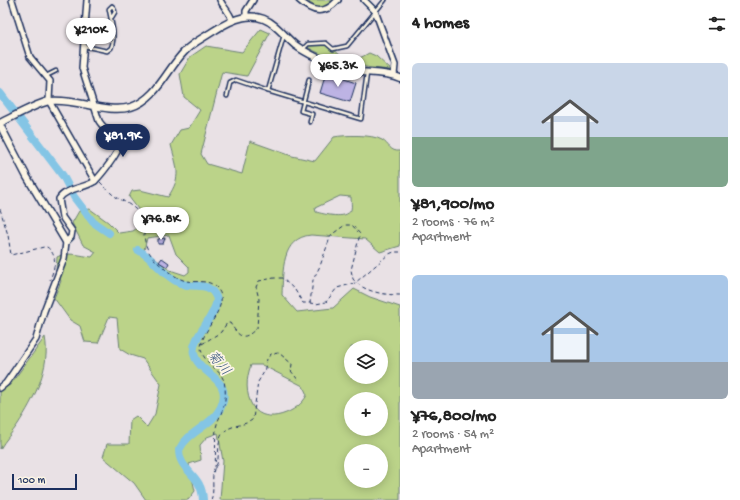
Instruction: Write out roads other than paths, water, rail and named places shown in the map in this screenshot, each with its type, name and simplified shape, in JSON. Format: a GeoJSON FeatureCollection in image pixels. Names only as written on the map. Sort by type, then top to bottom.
{"type":"FeatureCollection","features":[{"type":"Feature","properties":{"kind":"street"},"geometry":{"type":"LineString","coordinates":[[12,0],[30,57],[51,84],[49,102],[96,180]]}},
{"type":"Feature","properties":{"kind":"street"},"geometry":{"type":"LineString","coordinates":[[66,242],[71,237],[72,231],[62,217],[59,203],[60,197],[96,180],[114,158],[119,147],[118,143],[103,128],[99,121],[82,68],[87,0]]}},
{"type":"Feature","properties":{"kind":"street"},"geometry":{"type":"LineString","coordinates":[[220,0],[224,7],[229,11],[232,20]]}},
{"type":"Feature","properties":{"kind":"street"},"geometry":{"type":"LineString","coordinates":[[246,16],[248,7],[253,0]]}},
{"type":"Feature","properties":{"kind":"street"},"geometry":{"type":"LineString","coordinates":[[300,0],[310,9],[316,11],[327,9],[338,0]]}},
{"type":"Feature","properties":{"kind":"street"},"geometry":{"type":"LineString","coordinates":[[0,388],[6,383],[36,339],[44,310],[64,259],[66,242],[27,177],[0,124],[8,119],[49,102],[125,108],[141,102],[154,92],[188,48],[232,20],[246,16],[266,20],[274,25],[302,50],[344,69],[397,76],[397,64],[375,11],[364,0]]}},
{"type":"Feature","properties":{"kind":"lane"},"geometry":{"type":"LineString","coordinates":[[302,50],[308,44],[326,43],[332,49],[347,46],[385,0]]}},
{"type":"Feature","properties":{"kind":"lane"},"geometry":{"type":"LineString","coordinates":[[83,46],[107,51],[111,48],[113,40],[112,17]]}},
{"type":"Feature","properties":{"kind":"lane"},"geometry":{"type":"LineString","coordinates":[[268,91],[284,35]]}},
{"type":"Feature","properties":{"kind":"lane"},"geometry":{"type":"LineString","coordinates":[[46,76],[56,71]]}},
{"type":"Feature","properties":{"kind":"lane"},"geometry":{"type":"LineString","coordinates":[[227,96],[230,83],[236,80],[361,119],[367,73]]}},
{"type":"Feature","properties":{"kind":"lane"},"geometry":{"type":"LineString","coordinates":[[309,80],[301,110],[312,114],[310,122]]}},
{"type":"Feature","properties":{"kind":"waterway","name":"菊川"},"geometry":{"type":"LineString","coordinates":[[0,93],[63,176],[74,197],[93,222],[109,233]]}},
{"type":"Feature","properties":{"kind":"waterway","name":"菊川"},"geometry":{"type":"LineString","coordinates":[[138,250],[144,253],[163,272],[174,280],[186,285],[206,287],[214,293],[217,299],[216,306],[196,341],[194,354],[202,367],[219,383],[223,389],[224,397],[217,414],[188,438],[179,450],[183,463],[199,484],[202,491],[203,500]]}}]}
